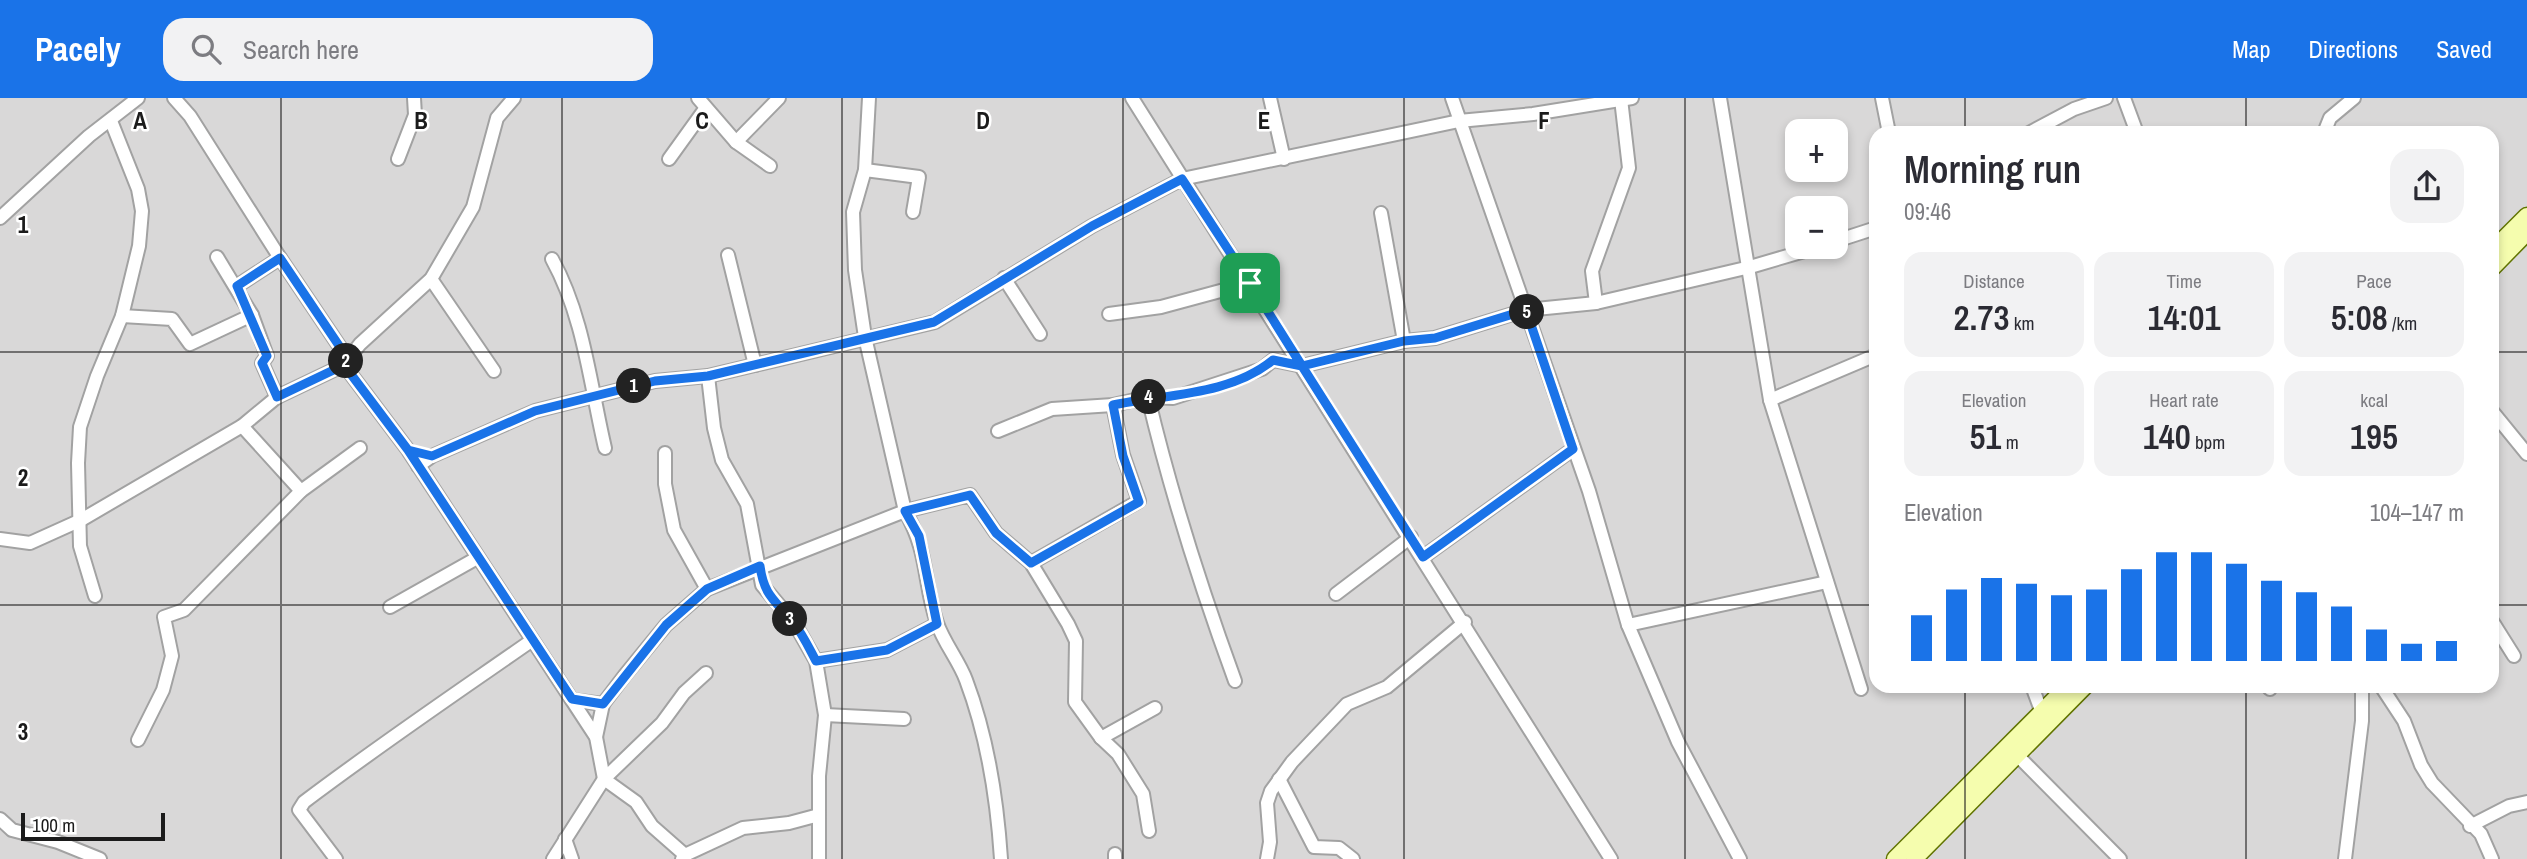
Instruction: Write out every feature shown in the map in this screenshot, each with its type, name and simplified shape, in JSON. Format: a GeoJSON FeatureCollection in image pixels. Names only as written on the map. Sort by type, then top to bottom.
{"type":"FeatureCollection","features":[{"type":"Feature","properties":{"kind":"street"},"geometry":{"type":"LineString","coordinates":[[0,218],[89,136],[138,98]]}},
{"type":"Feature","properties":{"kind":"street"},"geometry":{"type":"LineString","coordinates":[[174,98],[190,116],[346,362],[408,450],[596,737],[604,779],[636,802],[652,826],[684,857],[743,828],[789,823],[819,815]]}},
{"type":"Feature","properties":{"kind":"street"},"geometry":{"type":"LineString","coordinates":[[398,159],[415,115],[414,98]]}},
{"type":"Feature","properties":{"kind":"street"},"geometry":{"type":"LineString","coordinates":[[0,539],[30,543],[81,520],[242,426],[277,397],[346,362],[360,344],[431,279],[473,206],[497,118],[514,98]]}},
{"type":"Feature","properties":{"kind":"street"},"geometry":{"type":"LineString","coordinates":[[736,142],[779,98]]}},
{"type":"Feature","properties":{"kind":"street"},"geometry":{"type":"LineString","coordinates":[[869,98],[865,170],[853,212],[855,270],[865,337],[905,511],[919,536],[937,624],[967,682],[982,730],[993,780],[1001,859]]}},
{"type":"Feature","properties":{"kind":"street"},"geometry":{"type":"LineString","coordinates":[[1132,98],[1465,622],[1611,859]]}},
{"type":"Feature","properties":{"kind":"street"},"geometry":{"type":"LineString","coordinates":[[1270,98],[1284,159]]}},
{"type":"Feature","properties":{"kind":"street"},"geometry":{"type":"LineString","coordinates":[[1452,98],[1605,542],[1628,625],[1678,742],[1740,859]]}},
{"type":"Feature","properties":{"kind":"street"},"geometry":{"type":"LineString","coordinates":[[1720,98],[1770,400],[1861,689]]}},
{"type":"Feature","properties":{"kind":"street"},"geometry":{"type":"LineString","coordinates":[[1882,98],[1888,126]]}},
{"type":"Feature","properties":{"kind":"street"},"geometry":{"type":"LineString","coordinates":[[2042,126],[2074,109],[2106,98]]}},
{"type":"Feature","properties":{"kind":"street"},"geometry":{"type":"LineString","coordinates":[[2124,98],[2134,126]]}},
{"type":"Feature","properties":{"kind":"street"},"geometry":{"type":"LineString","coordinates":[[2327,126],[2330,118],[2354,98]]}},
{"type":"Feature","properties":{"kind":"street"},"geometry":{"type":"LineString","coordinates":[[418,466],[432,456],[535,411],[655,381],[708,376],[934,322],[1092,226],[1182,179],[1459,121],[1533,114],[1627,99],[1629,168],[1592,271],[1596,303]]}},
{"type":"Feature","properties":{"kind":"street"},"geometry":{"type":"LineString","coordinates":[[669,159],[702,104],[736,142],[770,166]]}},
{"type":"Feature","properties":{"kind":"street"},"geometry":{"type":"LineString","coordinates":[[95,596],[80,546],[80,427],[97,376],[122,316],[139,246],[142,211],[135,179],[111,121]]}},
{"type":"Feature","properties":{"kind":"street"},"geometry":{"type":"LineString","coordinates":[[865,170],[919,177],[912,212]]}},
{"type":"Feature","properties":{"kind":"street"},"geometry":{"type":"LineString","coordinates":[[1381,213],[1404,341]]}},
{"type":"Feature","properties":{"kind":"street"},"geometry":{"type":"LineString","coordinates":[[2499,244],[2527,216]]}},
{"type":"Feature","properties":{"kind":"street"},"geometry":{"type":"LineString","coordinates":[[1848,237],[1869,230]]}},
{"type":"Feature","properties":{"kind":"street"},"geometry":{"type":"LineString","coordinates":[[2499,261],[2527,232]]}},
{"type":"Feature","properties":{"kind":"street"},"geometry":{"type":"LineString","coordinates":[[728,255],[755,365]]}},
{"type":"Feature","properties":{"kind":"street"},"geometry":{"type":"LineString","coordinates":[[217,257],[237,286],[252,315],[267,356],[262,363],[277,397]]}},
{"type":"Feature","properties":{"kind":"street"},"geometry":{"type":"LineString","coordinates":[[998,431],[1052,409],[1113,405],[1148,397],[1173,398],[1262,369],[1273,360],[1302,366],[1404,341],[1435,338],[1526,310],[1596,303],[1785,257]]}},
{"type":"Feature","properties":{"kind":"street"},"geometry":{"type":"LineString","coordinates":[[237,286],[280,258]]}},
{"type":"Feature","properties":{"kind":"street"},"geometry":{"type":"LineString","coordinates":[[552,259],[569,290],[605,448]]}},
{"type":"Feature","properties":{"kind":"street"},"geometry":{"type":"LineString","coordinates":[[1004,278],[1040,334]]}},
{"type":"Feature","properties":{"kind":"street"},"geometry":{"type":"LineString","coordinates":[[431,279],[494,371]]}},
{"type":"Feature","properties":{"kind":"street"},"geometry":{"type":"LineString","coordinates":[[1109,314],[1161,307],[1250,283]]}},
{"type":"Feature","properties":{"kind":"street"},"geometry":{"type":"LineString","coordinates":[[122,316],[172,319],[190,344],[252,315]]}},
{"type":"Feature","properties":{"kind":"street"},"geometry":{"type":"LineString","coordinates":[[1770,400],[1869,358]]}},
{"type":"Feature","properties":{"kind":"street"},"geometry":{"type":"LineString","coordinates":[[708,376],[713,428],[722,460],[747,504],[762,585],[768,596],[795,624],[816,661],[825,715],[819,859]]}},
{"type":"Feature","properties":{"kind":"street"},"geometry":{"type":"LineString","coordinates":[[1148,397],[1187,542],[1235,681]]}},
{"type":"Feature","properties":{"kind":"street"},"geometry":{"type":"LineString","coordinates":[[1031,563],[1139,502],[1123,456],[1113,405]]}},
{"type":"Feature","properties":{"kind":"street"},"geometry":{"type":"LineString","coordinates":[[2499,420],[2527,454]]}},
{"type":"Feature","properties":{"kind":"street"},"geometry":{"type":"LineString","coordinates":[[242,426],[301,491]]}},
{"type":"Feature","properties":{"kind":"street"},"geometry":{"type":"LineString","coordinates":[[138,740],[163,690],[172,656],[164,617],[184,610],[301,491],[360,448]]}},
{"type":"Feature","properties":{"kind":"street"},"geometry":{"type":"LineString","coordinates":[[1423,557],[1573,449]]}},
{"type":"Feature","properties":{"kind":"street"},"geometry":{"type":"LineString","coordinates":[[408,450],[432,456]]}},
{"type":"Feature","properties":{"kind":"street"},"geometry":{"type":"LineString","coordinates":[[665,453],[665,484],[674,530],[707,589]]}},
{"type":"Feature","properties":{"kind":"street"},"geometry":{"type":"LineString","coordinates":[[596,737],[603,704],[666,625],[707,589],[905,511],[970,495],[996,533],[1031,563],[1076,640],[1075,702],[1101,738],[1118,754],[1143,794],[1149,831]]}},
{"type":"Feature","properties":{"kind":"street"},"geometry":{"type":"LineString","coordinates":[[1336,594],[1411,537]]}},
{"type":"Feature","properties":{"kind":"street"},"geometry":{"type":"LineString","coordinates":[[390,607],[477,558]]}},
{"type":"Feature","properties":{"kind":"street"},"geometry":{"type":"LineString","coordinates":[[1628,625],[1827,582]]}},
{"type":"Feature","properties":{"kind":"street"},"geometry":{"type":"LineString","coordinates":[[1267,859],[1270,842],[1267,803],[1279,779],[1347,704],[1387,687],[1465,622]]}},
{"type":"Feature","properties":{"kind":"street"},"geometry":{"type":"LineString","coordinates":[[816,661],[887,650],[937,624]]}},
{"type":"Feature","properties":{"kind":"street"},"geometry":{"type":"LineString","coordinates":[[2499,632],[2514,656]]}},
{"type":"Feature","properties":{"kind":"street"},"geometry":{"type":"LineString","coordinates":[[335,859],[299,810],[304,802],[356,767],[398,732],[426,716],[531,641]]}},
{"type":"Feature","properties":{"kind":"street"},"geometry":{"type":"LineString","coordinates":[[553,859],[604,779],[662,723],[684,694],[706,673]]}},
{"type":"Feature","properties":{"kind":"street"},"geometry":{"type":"LineString","coordinates":[[2035,693],[2042,713]]}},
{"type":"Feature","properties":{"kind":"street"},"geometry":{"type":"LineString","coordinates":[[1895,859],[2061,693]]}},
{"type":"Feature","properties":{"kind":"street"},"geometry":{"type":"LineString","coordinates":[[1914,859],[2078,693]]}},
{"type":"Feature","properties":{"kind":"street"},"geometry":{"type":"LineString","coordinates":[[2345,859],[2362,722],[2362,693]]}},
{"type":"Feature","properties":{"kind":"street"},"geometry":{"type":"LineString","coordinates":[[2386,693],[2404,721],[2421,765],[2432,783],[2470,826],[2482,834],[2493,859]]}},
{"type":"Feature","properties":{"kind":"street"},"geometry":{"type":"LineString","coordinates":[[572,699],[603,704]]}},
{"type":"Feature","properties":{"kind":"street"},"geometry":{"type":"LineString","coordinates":[[1101,738],[1155,708]]}},
{"type":"Feature","properties":{"kind":"street"},"geometry":{"type":"LineString","coordinates":[[825,715],[904,719]]}},
{"type":"Feature","properties":{"kind":"street"},"geometry":{"type":"LineString","coordinates":[[2017,755],[2120,859]]}},
{"type":"Feature","properties":{"kind":"street"},"geometry":{"type":"LineString","coordinates":[[1279,779],[1314,846],[1339,848],[1353,859]]}},
{"type":"Feature","properties":{"kind":"street"},"geometry":{"type":"LineString","coordinates":[[2470,826],[2510,806],[2527,802]]}},
{"type":"Feature","properties":{"kind":"street"},"geometry":{"type":"LineString","coordinates":[[0,819],[12,830],[58,842],[100,859]]}},
{"type":"Feature","properties":{"kind":"street"},"geometry":{"type":"LineString","coordinates":[[565,839],[572,859]]}},
{"type":"Feature","properties":{"kind":"shaded area"},"geometry":{"type":"Polygon","coordinates":[[[0,98],[2527,98],[2527,859],[0,859],[0,98]]]}},
{"type":"Feature","properties":{"kind":"route"},"geometry":{"type":"LineString","coordinates":[[1250,283],[1182,179],[1092,226],[934,322],[708,376],[655,381],[535,411],[432,456],[408,450],[344,365],[277,397],[262,363],[267,356],[252,315],[237,286],[280,258],[348,359],[344,365],[376,408],[408,450],[531,641],[572,699],[603,704],[666,625],[707,589],[760,566],[762,585],[768,596],[795,624],[816,661],[887,650],[937,624],[919,536],[905,511],[970,495],[996,533],[1011,542],[1031,563],[1139,502],[1123,456],[1113,405],[1148,397],[1173,398],[1262,369],[1273,360],[1302,366],[1423,557],[1573,449],[1526,310],[1435,338],[1404,341],[1302,366],[1250,283]]}}]}
